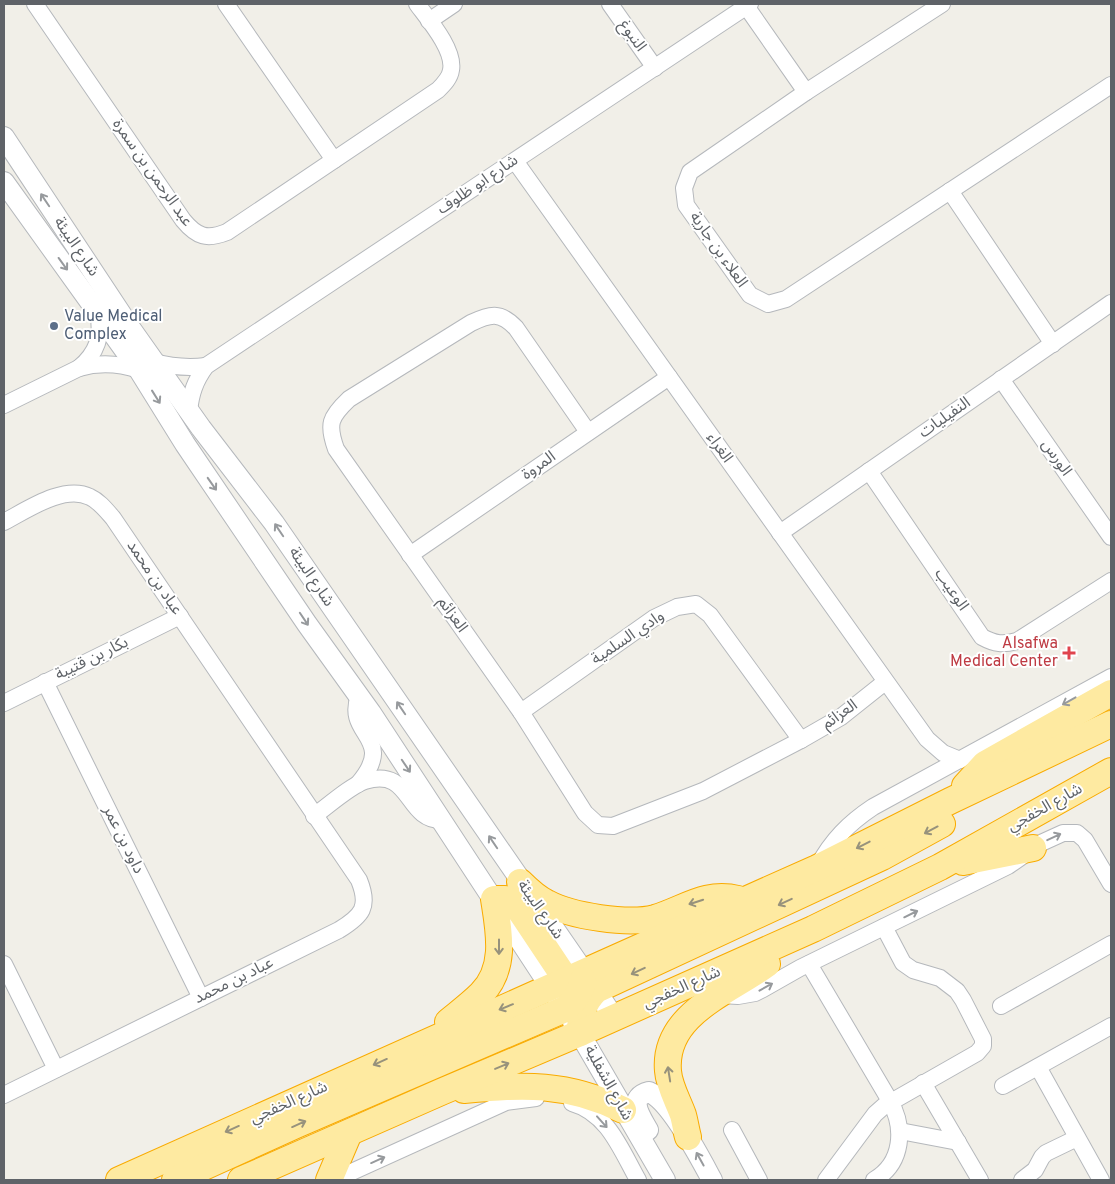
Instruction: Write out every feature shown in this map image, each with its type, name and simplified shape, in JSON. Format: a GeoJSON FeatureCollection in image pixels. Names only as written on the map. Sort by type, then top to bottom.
{"type":"FeatureCollection","features":[{"type":"Feature","properties":{"kind":"highway"},"geometry":{"type":"LineString","coordinates":[[950,801],[985,764],[1111,693]]}},
{"type":"Feature","properties":{"kind":"highway","name":"شارع الخفجي"},"geometry":{"type":"LineString","coordinates":[[119,1180],[424,1042],[575,991],[744,901],[817,868],[950,801],[1111,724]]}},
{"type":"Feature","properties":{"kind":"highway"},"geometry":{"type":"LineString","coordinates":[[175,1180],[296,1125],[575,991],[882,857],[1088,746],[1111,730]]}},
{"type":"Feature","properties":{"kind":"highway","name":"شارع الخفجي"},"geometry":{"type":"LineString","coordinates":[[241,1180],[580,1033],[813,929],[940,867],[1105,776]]}},
{"type":"Feature","properties":{"kind":"highway"},"geometry":{"type":"LineString","coordinates":[[940,867],[1033,848]]}},
{"type":"Feature","properties":{"kind":"highway"},"geometry":{"type":"LineString","coordinates":[[520,882],[537,897],[557,908],[622,921],[656,918],[696,901],[708,898],[720,897],[744,901]]}},
{"type":"Feature","properties":{"kind":"highway"},"geometry":{"type":"LineString","coordinates":[[424,1042],[482,993],[498,966],[499,931],[494,898],[505,899],[517,906],[575,991],[598,1014],[614,1018]]}},
{"type":"Feature","properties":{"kind":"highway"},"geometry":{"type":"LineString","coordinates":[[688,1137],[668,1072],[671,1042],[678,1029],[688,1016],[762,967],[813,929]]}},
{"type":"Feature","properties":{"kind":"highway"},"geometry":{"type":"LineString","coordinates":[[575,991],[580,1033]]}},
{"type":"Feature","properties":{"kind":"highway"},"geometry":{"type":"LineString","coordinates":[[441,1092],[512,1086],[546,1086],[578,1092],[623,1110]]}},
{"type":"Feature","properties":{"kind":"highway"},"geometry":{"type":"LineString","coordinates":[[329,1180],[349,1133]]}},
{"type":"Feature","properties":{"kind":"street","name":"عبد الرحمن بن سمرة"},"geometry":{"type":"LineString","coordinates":[[35,4],[183,220],[191,230],[203,236],[216,236],[227,232],[438,90],[447,81],[451,71],[452,60],[447,48],[417,4]]}},
{"type":"Feature","properties":{"kind":"street"},"geometry":{"type":"LineString","coordinates":[[226,4],[334,160]]}},
{"type":"Feature","properties":{"kind":"street"},"geometry":{"type":"LineString","coordinates":[[429,21],[454,4]]}},
{"type":"Feature","properties":{"kind":"street","name":"النبوغ"},"geometry":{"type":"LineString","coordinates":[[610,4],[654,68]]}},
{"type":"Feature","properties":{"kind":"street","name":"العلاء بن جارية"},"geometry":{"type":"LineString","coordinates":[[942,4],[806,92],[690,172],[684,188],[686,205],[750,296],[768,304],[786,299],[1111,85]]}},
{"type":"Feature","properties":{"kind":"street"},"geometry":{"type":"LineString","coordinates":[[748,5],[806,92]]}},
{"type":"Feature","properties":{"kind":"street","name":"شارع ابو ظلوف"},"geometry":{"type":"LineString","coordinates":[[189,411],[191,395],[196,380],[206,366],[748,5]]}},
{"type":"Feature","properties":{"kind":"street","name":"شارع البيئة"},"geometry":{"type":"LineString","coordinates":[[4,138],[147,366],[185,444],[307,624],[359,696],[494,898]]}},
{"type":"Feature","properties":{"kind":"street","name":"الغراء"},"geometry":{"type":"LineString","coordinates":[[515,161],[924,735],[936,748],[952,758],[960,760]]}},
{"type":"Feature","properties":{"kind":"street","name":"شارع البيئة"},"geometry":{"type":"LineString","coordinates":[[4,182],[98,313],[189,411],[274,523],[520,882],[575,991]]}},
{"type":"Feature","properties":{"kind":"street"},"geometry":{"type":"LineString","coordinates":[[950,191],[1053,344]]}},
{"type":"Feature","properties":{"kind":"street","name":"النفيليات"},"geometry":{"type":"LineString","coordinates":[[780,533],[1111,303]]}},
{"type":"Feature","properties":{"kind":"street"},"geometry":{"type":"LineString","coordinates":[[79,368],[90,358],[98,344],[100,328],[98,313]]}},
{"type":"Feature","properties":{"kind":"street","name":"العزائم"},"geometry":{"type":"LineString","coordinates":[[588,432],[516,328],[508,319],[495,315],[481,318],[471,323],[349,399],[339,409],[331,422],[331,434],[336,449],[521,712],[585,813],[598,825],[614,826],[703,791],[841,718],[885,682]]}},
{"type":"Feature","properties":{"kind":"street"},"geometry":{"type":"LineString","coordinates":[[4,405],[79,368],[90,365],[115,364],[188,368],[206,366]]}},
{"type":"Feature","properties":{"kind":"street","name":"المروة"},"geometry":{"type":"LineString","coordinates":[[410,555],[669,378]]}},
{"type":"Feature","properties":{"kind":"street","name":"الورس"},"geometry":{"type":"LineString","coordinates":[[1001,379],[1111,537]]}},
{"type":"Feature","properties":{"kind":"street","name":"الوعيب"},"geometry":{"type":"LineString","coordinates":[[869,471],[982,637],[990,642],[999,644],[1016,641],[1111,581]]}},
{"type":"Feature","properties":{"kind":"street","name":"عباد بن محمد"},"geometry":{"type":"LineString","coordinates":[[4,522],[49,499],[68,493],[81,493],[92,498],[113,518],[358,880],[363,891],[364,901],[362,911],[353,921],[339,930],[4,1095]]}},
{"type":"Feature","properties":{"kind":"street","name":"وادي السلمية"},"geometry":{"type":"LineString","coordinates":[[521,712],[654,618],[676,607],[696,604],[710,615],[801,740]]}},
{"type":"Feature","properties":{"kind":"street","name":"بكار بن قتيبة"},"geometry":{"type":"LineString","coordinates":[[4,702],[180,616]]}},
{"type":"Feature","properties":{"kind":"street"},"geometry":{"type":"LineString","coordinates":[[817,868],[836,838],[856,818],[925,778],[1111,677]]}},
{"type":"Feature","properties":{"kind":"street","name":"داود بن عمر"},"geometry":{"type":"LineString","coordinates":[[45,682],[201,998]]}},
{"type":"Feature","properties":{"kind":"street"},"geometry":{"type":"LineString","coordinates":[[314,816],[358,784],[370,768],[373,756],[371,744],[356,717],[356,703],[359,696]]}},
{"type":"Feature","properties":{"kind":"street","name":"الغراء"},"geometry":{"type":"LineString","coordinates":[[924,735],[929,752],[925,778]]}},
{"type":"Feature","properties":{"kind":"street"},"geometry":{"type":"LineString","coordinates":[[358,784],[375,779],[396,783],[406,791],[422,814],[435,820],[442,820]]}},
{"type":"Feature","properties":{"kind":"street","name":"شارع الخفجي"},"geometry":{"type":"LineString","coordinates":[[720,995],[738,996],[755,993],[809,964],[1008,866],[1033,848],[1063,832],[1077,833],[1088,844],[1111,884]]}},
{"type":"Feature","properties":{"kind":"street"},"geometry":{"type":"LineString","coordinates":[[826,1180],[875,1114],[890,1101],[977,1052],[983,1046],[984,1039],[957,991],[940,978],[907,967],[899,958],[884,927]]}},
{"type":"Feature","properties":{"kind":"street"},"geometry":{"type":"LineString","coordinates":[[1001,1006],[1111,944]]}},
{"type":"Feature","properties":{"kind":"street"},"geometry":{"type":"LineString","coordinates":[[4,964],[56,1069]]}},
{"type":"Feature","properties":{"kind":"street"},"geometry":{"type":"LineString","coordinates":[[809,964],[890,1101],[898,1120],[900,1131],[899,1148],[896,1157],[886,1171],[874,1180]]}},
{"type":"Feature","properties":{"kind":"street"},"geometry":{"type":"LineString","coordinates":[[1003,1086],[1111,1026]]}},
{"type":"Feature","properties":{"kind":"street","name":"شارع الشفلية"},"geometry":{"type":"LineString","coordinates":[[580,1033],[664,1180]]}},
{"type":"Feature","properties":{"kind":"street"},"geometry":{"type":"LineString","coordinates":[[1038,1066],[1101,1180]]}},
{"type":"Feature","properties":{"kind":"street"},"geometry":{"type":"LineString","coordinates":[[923,1083],[980,1180]]}},
{"type":"Feature","properties":{"kind":"street"},"geometry":{"type":"LineString","coordinates":[[676,1180],[641,1117],[636,1104],[637,1099],[642,1094],[649,1092],[661,1099],[688,1137],[712,1180]]}},
{"type":"Feature","properties":{"kind":"street"},"geometry":{"type":"LineString","coordinates":[[334,1180],[506,1102],[528,1098],[560,1100],[591,1110],[612,1133],[638,1180]]}},
{"type":"Feature","properties":{"kind":"street"},"geometry":{"type":"LineString","coordinates":[[732,1130],[759,1180]]}},
{"type":"Feature","properties":{"kind":"street"},"geometry":{"type":"LineString","coordinates":[[900,1131],[958,1142]]}},
{"type":"Feature","properties":{"kind":"street"},"geometry":{"type":"LineString","coordinates":[[1022,1180],[1035,1170],[1046,1153],[1077,1138]]}},
{"type":"Feature","properties":{"kind":"place","name":"Value Medical Complex"},"geometry":{"type":"Point","coordinates":[54,326]}},
{"type":"Feature","properties":{"kind":"place","name":"Alsafwa Medical Center"},"geometry":{"type":"Point","coordinates":[1069,653]}}]}
